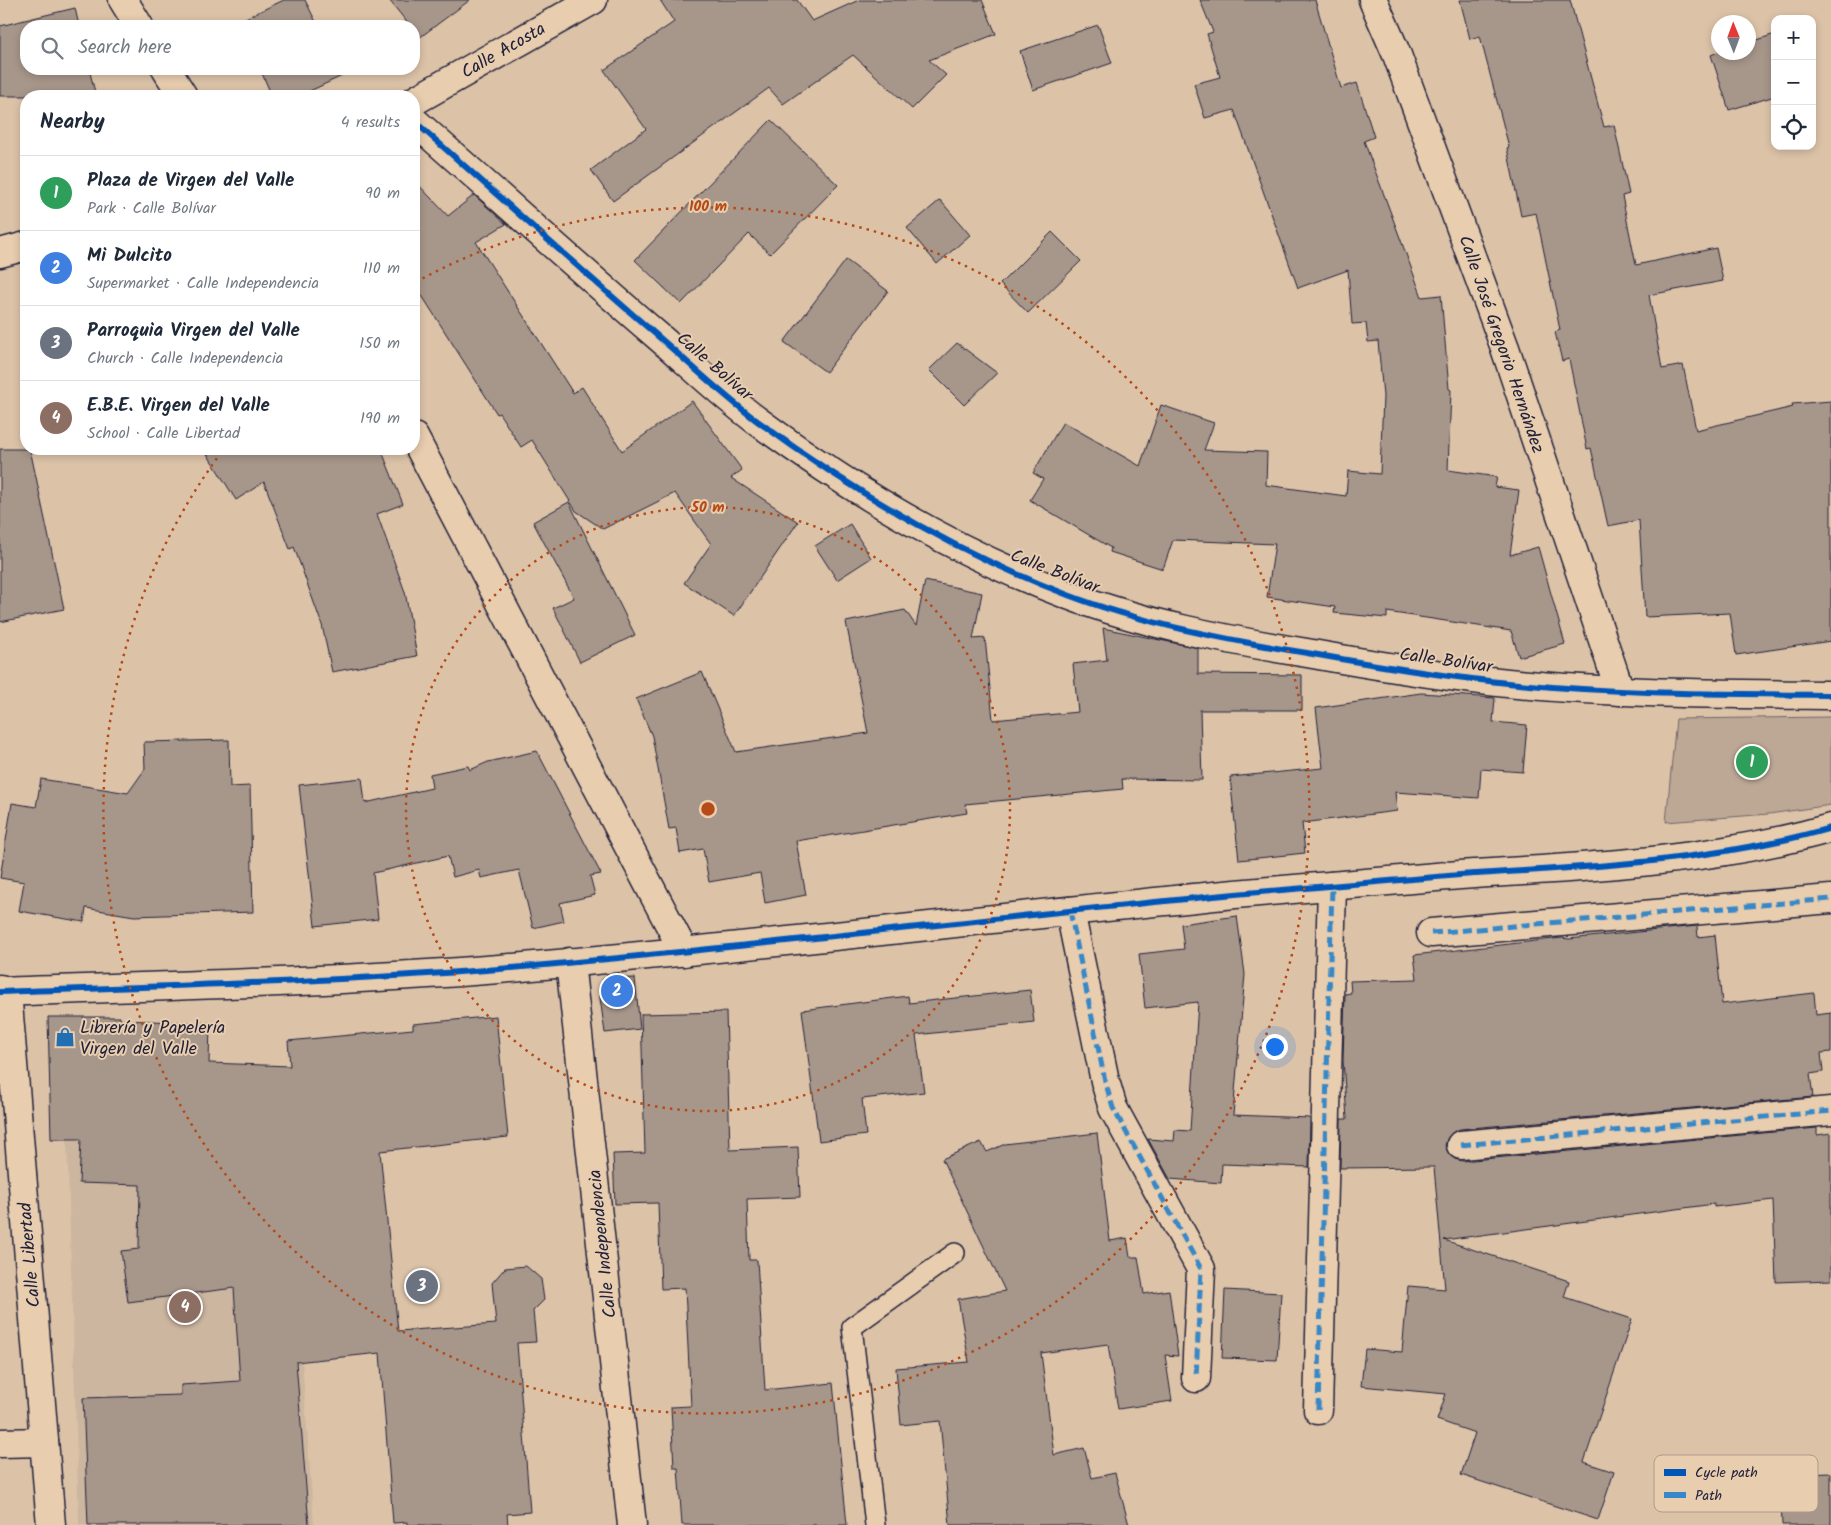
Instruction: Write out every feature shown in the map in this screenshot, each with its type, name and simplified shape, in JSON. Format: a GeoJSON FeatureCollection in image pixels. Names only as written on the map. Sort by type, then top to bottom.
{"type":"FeatureCollection","features":[{"type":"Feature","properties":{"kind":"street"},"geometry":{"type":"LineString","coordinates":[[123,0],[135,20]]}},
{"type":"Feature","properties":{"kind":"street","name":"Calle Acosta"},"geometry":{"type":"LineString","coordinates":[[420,98],[593,0]]}},
{"type":"Feature","properties":{"kind":"street","name":"Calle José Gregorio Hernández"},"geometry":{"type":"LineString","coordinates":[[1373,0],[1397,55],[1505,348],[1620,691]]}},
{"type":"Feature","properties":{"kind":"street"},"geometry":{"type":"LineString","coordinates":[[170,75],[179,90]]}},
{"type":"Feature","properties":{"kind":"street","name":"Calle Bolívar"},"geometry":{"type":"LineString","coordinates":[[420,126],[753,418],[827,468],[917,524],[987,560],[1069,596],[1157,622],[1259,645],[1376,665],[1490,681],[1620,691],[1696,694],[1831,694]]}},
{"type":"Feature","properties":{"kind":"street"},"geometry":{"type":"LineString","coordinates":[[0,253],[20,248]]}},
{"type":"Feature","properties":{"kind":"street"},"geometry":{"type":"LineString","coordinates":[[420,448],[684,952]]}},
{"type":"Feature","properties":{"kind":"street"},"geometry":{"type":"LineString","coordinates":[[2,991],[326,980],[684,952],[1070,911],[1332,886],[1606,866],[1709,853],[1803,836],[1831,828]]}},
{"type":"Feature","properties":{"kind":"street"},"geometry":{"type":"LineString","coordinates":[[1318,1410],[1332,886]]}},
{"type":"Feature","properties":{"kind":"street"},"geometry":{"type":"LineString","coordinates":[[1431,933],[1831,898]]}},
{"type":"Feature","properties":{"kind":"street"},"geometry":{"type":"LineString","coordinates":[[1070,911],[1105,1081],[1113,1108],[1201,1269],[1196,1378]]}},
{"type":"Feature","properties":{"kind":"street","name":"Calle Independencia"},"geometry":{"type":"LineString","coordinates":[[570,962],[632,1525]]}},
{"type":"Feature","properties":{"kind":"street","name":"Calle Libertad"},"geometry":{"type":"LineString","coordinates":[[2,991],[51,1525]]}},
{"type":"Feature","properties":{"kind":"street"},"geometry":{"type":"LineString","coordinates":[[1461,1145],[1831,1111]]}},
{"type":"Feature","properties":{"kind":"street"},"geometry":{"type":"LineString","coordinates":[[0,1443],[44,1442]]}},
{"type":"Feature","properties":{"kind":"lane"},"geometry":{"type":"LineString","coordinates":[[875,1525],[852,1327],[955,1253]]}},
{"type":"Feature","properties":{"kind":"shaded area"},"geometry":{"type":"Polygon","coordinates":[[[1831,717],[1831,805],[1769,814],[1666,822],[1676,719],[1831,717]]]}},
{"type":"Feature","properties":{"kind":"shaded area"},"geometry":{"type":"Polygon","coordinates":[[[81,1132],[286,1139],[314,1525],[79,1525],[67,1139],[81,1140],[81,1132]]]}},
{"type":"Feature","properties":{"kind":"building"},"geometry":{"type":"Polygon","coordinates":[[[284,0],[305,0],[315,20],[241,20],[284,0]]]}},
{"type":"Feature","properties":{"kind":"building"},"geometry":{"type":"Polygon","coordinates":[[[389,0],[470,0],[420,37],[420,20],[405,20],[389,0]]]}},
{"type":"Feature","properties":{"kind":"building"},"geometry":{"type":"Polygon","coordinates":[[[660,0],[797,0],[812,21],[859,0],[982,0],[996,34],[929,60],[946,75],[912,109],[853,55],[783,104],[769,88],[613,201],[591,170],[646,129],[604,70],[674,22],[660,0]]]}},
{"type":"Feature","properties":{"kind":"building"},"geometry":{"type":"Polygon","coordinates":[[[1200,0],[1315,0],[1341,88],[1357,83],[1374,137],[1364,141],[1422,297],[1441,295],[1449,389],[1451,390],[1448,470],[1497,477],[1495,487],[1519,490],[1510,555],[1538,547],[1565,644],[1519,657],[1511,631],[1387,612],[1387,618],[1334,613],[1335,607],[1267,597],[1275,544],[1173,540],[1163,569],[1110,552],[1111,548],[1030,500],[1043,479],[1033,473],[1063,422],[1140,466],[1161,405],[1214,423],[1204,450],[1267,452],[1266,485],[1346,496],[1348,471],[1380,474],[1383,396],[1378,341],[1368,342],[1366,323],[1352,324],[1348,270],[1298,288],[1234,110],[1205,118],[1194,84],[1220,77],[1207,34],[1213,32],[1200,0]]]}},
{"type":"Feature","properties":{"kind":"building"},"geometry":{"type":"Polygon","coordinates":[[[1460,0],[1570,0],[1604,127],[1614,125],[1629,194],[1622,196],[1636,265],[1716,248],[1723,281],[1649,295],[1662,369],[1683,365],[1696,430],[1793,407],[1792,404],[1831,401],[1831,641],[1736,655],[1730,613],[1645,617],[1639,520],[1608,526],[1591,448],[1587,449],[1569,359],[1562,361],[1555,332],[1560,330],[1536,213],[1521,216],[1507,148],[1509,147],[1480,36],[1470,39],[1460,0]]]}},
{"type":"Feature","properties":{"kind":"building"},"geometry":{"type":"Polygon","coordinates":[[[75,8],[78,20],[25,20],[75,8]]]}},
{"type":"Feature","properties":{"kind":"building"},"geometry":{"type":"Polygon","coordinates":[[[20,21],[20,75],[91,75],[94,90],[20,90],[20,96],[0,96],[0,26],[20,21]]]}},
{"type":"Feature","properties":{"kind":"building"},"geometry":{"type":"Polygon","coordinates":[[[1098,25],[1112,63],[1033,90],[1020,51],[1098,25]]]}},
{"type":"Feature","properties":{"kind":"building"},"geometry":{"type":"Polygon","coordinates":[[[1771,35],[1771,97],[1729,110],[1713,60],[1756,60],[1756,40],[1771,35]]]}},
{"type":"Feature","properties":{"kind":"building"},"geometry":{"type":"Polygon","coordinates":[[[263,75],[342,76],[312,90],[269,90],[263,75]]]}},
{"type":"Feature","properties":{"kind":"building"},"geometry":{"type":"Polygon","coordinates":[[[771,120],[838,185],[770,254],[749,234],[681,304],[635,260],[771,120]]]}},
{"type":"Feature","properties":{"kind":"building"},"geometry":{"type":"Polygon","coordinates":[[[420,186],[448,216],[474,195],[506,224],[476,242],[573,393],[582,387],[622,451],[692,401],[742,470],[731,478],[798,522],[734,616],[684,583],[711,544],[675,493],[603,529],[576,511],[532,440],[521,447],[499,413],[497,414],[420,292],[420,186]]]}},
{"type":"Feature","properties":{"kind":"building"},"geometry":{"type":"Polygon","coordinates":[[[940,200],[970,235],[937,264],[907,228],[940,200]]]}},
{"type":"Feature","properties":{"kind":"building"},"geometry":{"type":"Polygon","coordinates":[[[1052,232],[1081,261],[1028,313],[1000,284],[1052,232]]]}},
{"type":"Feature","properties":{"kind":"building"},"geometry":{"type":"Polygon","coordinates":[[[846,260],[888,291],[826,372],[784,342],[846,260]]]}},
{"type":"Feature","properties":{"kind":"building"},"geometry":{"type":"Polygon","coordinates":[[[957,343],[997,373],[964,405],[929,370],[957,343]]]}},
{"type":"Feature","properties":{"kind":"building"},"geometry":{"type":"Polygon","coordinates":[[[0,449],[20,449],[20,455],[31,455],[64,609],[0,622],[0,449]]]}},
{"type":"Feature","properties":{"kind":"building"},"geometry":{"type":"Polygon","coordinates":[[[208,455],[383,455],[403,504],[377,514],[405,592],[417,656],[332,672],[322,625],[294,547],[290,549],[264,482],[236,500],[208,455]]]}},
{"type":"Feature","properties":{"kind":"building"},"geometry":{"type":"Polygon","coordinates":[[[569,502],[635,635],[580,662],[553,608],[574,598],[533,522],[569,502]]]}},
{"type":"Feature","properties":{"kind":"building"},"geometry":{"type":"Polygon","coordinates":[[[850,524],[871,558],[837,580],[815,546],[850,524]]]}},
{"type":"Feature","properties":{"kind":"building"},"geometry":{"type":"Polygon","coordinates":[[[925,581],[982,593],[973,639],[985,638],[993,720],[1078,712],[1073,664],[1107,660],[1103,628],[1198,648],[1198,674],[1302,675],[1302,710],[1200,710],[1202,780],[1122,779],[1123,789],[965,804],[967,813],[796,841],[806,895],[765,903],[760,873],[709,882],[703,849],[680,853],[676,828],[669,829],[652,736],[636,699],[702,672],[736,752],[868,733],[846,622],[905,610],[916,626],[925,581]]]}},
{"type":"Feature","properties":{"kind":"building"},"geometry":{"type":"Polygon","coordinates":[[[1421,693],[1495,698],[1493,722],[1527,725],[1523,772],[1481,769],[1479,798],[1395,792],[1397,811],[1302,823],[1305,853],[1239,860],[1230,777],[1323,768],[1316,708],[1421,693]]]}},
{"type":"Feature","properties":{"kind":"building"},"geometry":{"type":"Polygon","coordinates":[[[229,740],[230,787],[250,786],[253,912],[134,916],[86,908],[84,922],[19,911],[24,882],[0,878],[12,803],[36,807],[41,779],[128,793],[145,769],[144,742],[229,740]]]}},
{"type":"Feature","properties":{"kind":"building"},"geometry":{"type":"Polygon","coordinates":[[[537,751],[601,874],[590,876],[595,895],[560,903],[564,921],[533,928],[519,870],[481,878],[479,870],[453,877],[448,856],[373,873],[378,919],[315,926],[299,785],[362,778],[365,803],[432,788],[430,774],[468,766],[470,770],[488,762],[537,751]]]}},
{"type":"Feature","properties":{"kind":"building"},"geometry":{"type":"Polygon","coordinates":[[[1237,916],[1245,974],[1233,1115],[1310,1118],[1309,1167],[1222,1164],[1221,1183],[1170,1179],[1148,1139],[1174,1141],[1175,1130],[1190,1131],[1198,1002],[1145,1008],[1139,954],[1184,949],[1181,924],[1237,916]]]}},
{"type":"Feature","properties":{"kind":"building"},"geometry":{"type":"Polygon","coordinates":[[[1697,926],[1698,937],[1715,935],[1722,1004],[1814,993],[1816,1015],[1831,1013],[1831,1052],[1821,1053],[1823,1072],[1810,1074],[1813,1097],[1460,1129],[1452,1133],[1447,1139],[1445,1146],[1449,1154],[1455,1159],[1462,1161],[1817,1128],[1817,1135],[1831,1133],[1831,1280],[1776,1282],[1773,1200],[1714,1207],[1714,1204],[1444,1240],[1569,1281],[1564,1297],[1632,1319],[1584,1462],[1614,1472],[1598,1520],[1461,1475],[1475,1433],[1437,1420],[1446,1394],[1361,1386],[1365,1349],[1402,1352],[1408,1286],[1445,1289],[1434,1167],[1340,1168],[1341,1119],[1347,1119],[1343,1060],[1345,994],[1351,993],[1350,981],[1417,979],[1414,955],[1562,938],[1569,939],[1697,926]]]}},
{"type":"Feature","properties":{"kind":"building"},"geometry":{"type":"Polygon","coordinates":[[[635,978],[640,1029],[605,1033],[600,998],[603,979],[635,978]]]}},
{"type":"Feature","properties":{"kind":"building"},"geometry":{"type":"Polygon","coordinates":[[[1030,990],[1034,1022],[916,1035],[924,1092],[862,1099],[866,1135],[819,1141],[802,1010],[908,996],[909,1003],[1030,990]]]}},
{"type":"Feature","properties":{"kind":"building"},"geometry":{"type":"Polygon","coordinates":[[[726,1012],[730,1150],[798,1147],[800,1197],[747,1199],[749,1260],[757,1260],[765,1390],[833,1383],[847,1525],[682,1525],[678,1468],[674,1468],[671,1407],[691,1406],[685,1288],[661,1289],[658,1203],[615,1204],[613,1154],[645,1153],[641,1014],[726,1012]]]}},
{"type":"Feature","properties":{"kind":"building"},"geometry":{"type":"Polygon","coordinates":[[[496,1016],[508,1137],[380,1151],[398,1331],[496,1324],[492,1283],[505,1268],[526,1266],[541,1279],[544,1300],[533,1311],[536,1342],[517,1343],[530,1512],[507,1514],[508,1525],[407,1525],[407,1522],[393,1523],[380,1353],[296,1362],[309,1525],[88,1525],[83,1398],[181,1395],[181,1385],[240,1381],[234,1288],[128,1302],[121,1251],[139,1249],[140,1185],[79,1183],[81,1139],[51,1139],[48,1017],[120,1017],[120,1020],[210,1023],[209,1063],[290,1066],[288,1041],[413,1029],[413,1024],[496,1016]]]}},
{"type":"Feature","properties":{"kind":"building"},"geometry":{"type":"Polygon","coordinates":[[[1097,1133],[1110,1241],[1127,1238],[1130,1257],[1138,1257],[1144,1294],[1169,1290],[1178,1356],[1165,1355],[1172,1401],[1118,1409],[1108,1344],[1041,1353],[1054,1455],[1084,1448],[1092,1478],[1115,1473],[1129,1525],[950,1525],[940,1421],[901,1425],[896,1368],[969,1362],[958,1299],[1005,1291],[942,1159],[981,1142],[987,1152],[1005,1144],[1097,1133]]]}},
{"type":"Feature","properties":{"kind":"building"},"geometry":{"type":"Polygon","coordinates":[[[1225,1290],[1281,1293],[1277,1360],[1222,1358],[1225,1290]]]}},
{"type":"Feature","properties":{"kind":"building"},"geometry":{"type":"Polygon","coordinates":[[[1831,1473],[1831,1525],[1782,1525],[1781,1512],[1818,1512],[1818,1474],[1831,1473]]]}},
{"type":"Feature","properties":{"kind":"marked path"},"geometry":{"type":"LineString","coordinates":[[1318,1410],[1332,886]]}},
{"type":"Feature","properties":{"kind":"marked path"},"geometry":{"type":"LineString","coordinates":[[1431,933],[1831,899]]}},
{"type":"Feature","properties":{"kind":"marked path"},"geometry":{"type":"LineString","coordinates":[[1070,911],[1105,1081],[1113,1108],[1201,1269],[1196,1378]]}},
{"type":"Feature","properties":{"kind":"marked path"},"geometry":{"type":"LineString","coordinates":[[1461,1145],[1831,1111]]}},
{"type":"Feature","properties":{"kind":"cycle path"},"geometry":{"type":"LineString","coordinates":[[420,126],[729,399],[756,420],[829,471],[906,518],[986,560],[1068,595],[1156,623],[1216,637],[1375,665],[1489,681],[1574,689],[1831,695]]}},
{"type":"Feature","properties":{"kind":"cycle path"},"geometry":{"type":"LineString","coordinates":[[0,992],[187,986],[499,969],[683,952],[1235,894],[1654,861],[1743,848],[1831,828]]}},
{"type":"Feature","properties":{"kind":"place","name":"Plaza de Virgen del Valle"},"geometry":{"type":"Point","coordinates":[1752,762]}},
{"type":"Feature","properties":{"kind":"place","name":"Mi Dulcito"},"geometry":{"type":"Point","coordinates":[617,991]}},
{"type":"Feature","properties":{"kind":"place","name":"Librería y Papelería Virgen del Valle"},"geometry":{"type":"Point","coordinates":[65,1037]}},
{"type":"Feature","properties":{"kind":"place","name":"Parroquia Virgen del Valle"},"geometry":{"type":"Point","coordinates":[422,1286]}},
{"type":"Feature","properties":{"kind":"place","name":"E.B.E. Virgen del Valle"},"geometry":{"type":"Point","coordinates":[185,1307]}}]}
